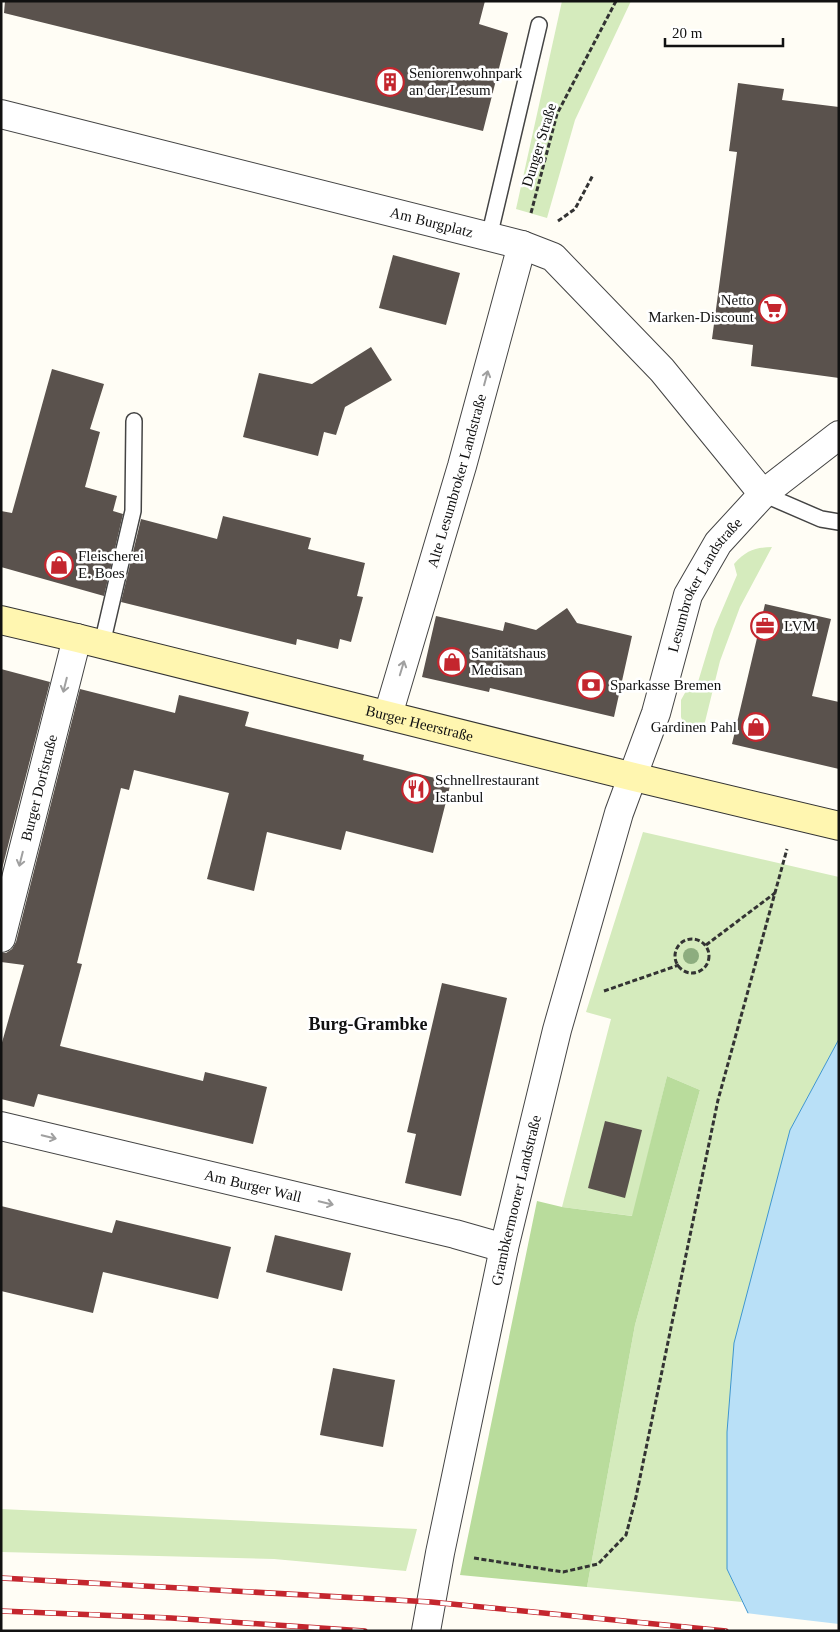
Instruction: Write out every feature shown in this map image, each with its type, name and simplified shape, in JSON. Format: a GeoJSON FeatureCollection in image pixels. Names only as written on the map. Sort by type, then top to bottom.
{"type":"FeatureCollection","features":[{"type":"Feature","properties":{"kind":"main road","name":"Burger Heerstraße"},"geometry":{"type":"LineString","coordinates":[[1,620],[839,826]]}},
{"type":"Feature","properties":{"kind":"street","name":"Am Burgplatz"},"geometry":{"type":"LineString","coordinates":[[1,114],[522,245],[553,257],[662,370],[763,494]]}},
{"type":"Feature","properties":{"kind":"street","name":"Alte Lesumbroker Landstraße"},"geometry":{"type":"LineString","coordinates":[[388,715],[462,466],[522,245]]}},
{"type":"Feature","properties":{"kind":"street","name":"Lesumbroker Landstraße"},"geometry":{"type":"LineString","coordinates":[[634,777],[656,714],[688,595],[718,542],[763,494],[839,435]]}},
{"type":"Feature","properties":{"kind":"street","name":"Burger Dorfstraße"},"geometry":{"type":"LineString","coordinates":[[1,938],[90,641]]}},
{"type":"Feature","properties":{"kind":"street","name":"Grambkermoorer Landstraße"},"geometry":{"type":"LineString","coordinates":[[426,1631],[440,1553],[504,1248],[563,1009],[619,813],[634,777]]}},
{"type":"Feature","properties":{"kind":"street","name":"Am Burger Wall"},"geometry":{"type":"LineString","coordinates":[[1,1126],[455,1234],[504,1248]]}},
{"type":"Feature","properties":{"kind":"lane"},"geometry":{"type":"LineString","coordinates":[[489,237],[539,25]]}},
{"type":"Feature","properties":{"kind":"lane"},"geometry":{"type":"LineString","coordinates":[[90,641],[133,511],[134,421]]}},
{"type":"Feature","properties":{"kind":"lane"},"geometry":{"type":"LineString","coordinates":[[763,494],[821,518],[839,522]]}},
{"type":"Feature","properties":{"kind":"path","name":"Dunger Straße"},"geometry":{"type":"LineString","coordinates":[[522,245],[557,114],[616,1]]}},
{"type":"Feature","properties":{"kind":"path"},"geometry":{"type":"LineString","coordinates":[[522,245],[575,209],[593,175]]}},
{"type":"Feature","properties":{"kind":"path"},"geometry":{"type":"LineString","coordinates":[[440,1553],[563,1572],[598,1564],[626,1536],[636,1497],[718,1100],[797,815]]}},
{"type":"Feature","properties":{"kind":"path"},"geometry":{"type":"LineString","coordinates":[[706,945],[775,893]]}},
{"type":"Feature","properties":{"kind":"path"},"geometry":{"type":"LineString","coordinates":[[696,939],[706,945],[708,960],[702,969],[692,972],[682,969],[678,965],[677,949],[685,940],[696,939]]}},
{"type":"Feature","properties":{"kind":"path"},"geometry":{"type":"LineString","coordinates":[[563,1009],[583,998],[678,965]]}},
{"type":"Feature","properties":{"kind":"green space"},"geometry":{"type":"Polygon","coordinates":[[[562,1],[631,1],[575,120],[547,218],[516,209],[562,1]]]}},
{"type":"Feature","properties":{"kind":"green space"},"geometry":{"type":"Polygon","coordinates":[[[772,547],[740,607],[720,661],[702,734],[686,731],[681,717],[681,700],[686,691],[698,682],[714,629],[737,575],[734,564],[751,551],[772,547]]]}},
{"type":"Feature","properties":{"kind":"green space"},"geometry":{"type":"Polygon","coordinates":[[[643,832],[839,877],[839,1039],[790,1130],[727,1569],[742,1602],[587,1587],[635,1325],[700,1090],[667,1076],[633,1216],[562,1207],[611,1019],[586,1012],[643,832]]]}},
{"type":"Feature","properties":{"kind":"green space"},"geometry":{"type":"Polygon","coordinates":[[[667,1076],[700,1090],[635,1325],[587,1587],[460,1575],[537,1201],[562,1207],[632,1216],[667,1076]]]}},
{"type":"Feature","properties":{"kind":"green space"},"geometry":{"type":"Polygon","coordinates":[[[1,1509],[417,1529],[406,1571],[274,1559],[1,1552],[1,1509]]]}},
{"type":"Feature","properties":{"kind":"water"},"geometry":{"type":"Polygon","coordinates":[[[839,1039],[839,1631],[746,1631],[748,1613],[727,1569],[727,1432],[734,1343],[790,1130],[839,1039]]]}},
{"type":"Feature","properties":{"kind":"pier"},"geometry":{"type":"Polygon","coordinates":[[[746,1613],[839,1624],[839,1631],[744,1631],[746,1613]]]}},
{"type":"Feature","properties":{"kind":"building","name":"Seniorenwohnpark an der Lesum"},"geometry":{"type":"Polygon","coordinates":[[[5,1],[485,1],[479,24],[508,33],[483,131],[4,13],[5,1]]]}},
{"type":"Feature","properties":{"kind":"building"},"geometry":{"type":"Polygon","coordinates":[[[738,83],[784,89],[782,100],[839,107],[839,378],[751,366],[753,345],[712,339],[737,152],[729,151],[738,83]]]}},
{"type":"Feature","properties":{"kind":"building"},"geometry":{"type":"Polygon","coordinates":[[[393,255],[460,273],[446,325],[379,308],[393,255]]]}},
{"type":"Feature","properties":{"kind":"building"},"geometry":{"type":"Polygon","coordinates":[[[371,347],[392,380],[345,407],[336,435],[324,432],[318,456],[243,437],[259,373],[312,384],[371,347]]]}},
{"type":"Feature","properties":{"kind":"building"},"geometry":{"type":"Polygon","coordinates":[[[52,369],[104,384],[90,429],[100,432],[85,487],[117,496],[113,511],[123,514],[104,596],[1,567],[1,511],[12,513],[52,369]]]}},
{"type":"Feature","properties":{"kind":"building"},"geometry":{"type":"Polygon","coordinates":[[[223,516],[311,538],[308,549],[365,563],[357,596],[363,597],[351,642],[340,639],[338,649],[297,639],[296,645],[121,602],[141,519],[217,539],[223,516]]]}},
{"type":"Feature","properties":{"kind":"building"},"geometry":{"type":"Polygon","coordinates":[[[765,604],[831,619],[812,696],[839,702],[839,769],[732,744],[765,604]]]}},
{"type":"Feature","properties":{"kind":"building"},"geometry":{"type":"Polygon","coordinates":[[[567,608],[577,623],[632,636],[614,717],[490,688],[489,692],[422,677],[436,616],[503,631],[505,622],[536,630],[567,608]]]}},
{"type":"Feature","properties":{"kind":"building"},"geometry":{"type":"Polygon","coordinates":[[[1,669],[50,682],[1,873],[1,669]]]}},
{"type":"Feature","properties":{"kind":"building"},"geometry":{"type":"Polygon","coordinates":[[[80,689],[175,713],[179,695],[249,712],[245,726],[364,755],[363,760],[451,782],[433,853],[346,831],[341,850],[267,832],[254,891],[207,879],[229,793],[134,770],[129,790],[121,788],[77,963],[82,964],[60,1046],[203,1081],[205,1072],[267,1087],[253,1144],[38,1094],[34,1107],[1,1099],[1,1046],[24,965],[1,962],[1,953],[6,953],[12,949],[16,942],[80,689]]]}},
{"type":"Feature","properties":{"kind":"building"},"geometry":{"type":"Polygon","coordinates":[[[442,983],[507,998],[461,1196],[405,1183],[416,1134],[407,1132],[442,983]]]}},
{"type":"Feature","properties":{"kind":"building"},"geometry":{"type":"Polygon","coordinates":[[[605,1121],[642,1130],[625,1198],[588,1188],[605,1121]]]}},
{"type":"Feature","properties":{"kind":"building"},"geometry":{"type":"Polygon","coordinates":[[[1,1206],[112,1233],[116,1220],[231,1247],[218,1299],[103,1272],[93,1313],[1,1291],[1,1206]]]}},
{"type":"Feature","properties":{"kind":"building"},"geometry":{"type":"Polygon","coordinates":[[[275,1235],[351,1253],[342,1291],[266,1272],[275,1235]]]}},
{"type":"Feature","properties":{"kind":"building"},"geometry":{"type":"Polygon","coordinates":[[[333,1368],[395,1380],[383,1447],[320,1435],[333,1368]]]}},
{"type":"Feature","properties":{"kind":"railway"},"geometry":{"type":"LineString","coordinates":[[1,1578],[431,1602],[726,1631]]}},
{"type":"Feature","properties":{"kind":"railway"},"geometry":{"type":"LineString","coordinates":[[1,1611],[171,1618],[365,1631]]}},
{"type":"Feature","properties":{"kind":"place","name":"Seniorenwohnpark an der Lesum"},"geometry":{"type":"Point","coordinates":[390,82]}},
{"type":"Feature","properties":{"kind":"place","name":"Netto Marken-Discount"},"geometry":{"type":"Point","coordinates":[773,309]}},
{"type":"Feature","properties":{"kind":"place","name":"Fleischerei E. Boes"},"geometry":{"type":"Point","coordinates":[59,565]}},
{"type":"Feature","properties":{"kind":"place","name":"LVM"},"geometry":{"type":"Point","coordinates":[765,626]}},
{"type":"Feature","properties":{"kind":"place","name":"Sanitätshaus Medisan"},"geometry":{"type":"Point","coordinates":[452,662]}},
{"type":"Feature","properties":{"kind":"place","name":"Sparkasse Bremen"},"geometry":{"type":"Point","coordinates":[591,685]}},
{"type":"Feature","properties":{"kind":"place","name":"Gardinen Pahl"},"geometry":{"type":"Point","coordinates":[756,727]}},
{"type":"Feature","properties":{"kind":"place","name":"Schnellrestaurant Istanbul"},"geometry":{"type":"Point","coordinates":[416,789]}},
{"type":"Feature","properties":{"kind":"district","name":"Burg-Grambke"},"geometry":{"type":"Point","coordinates":[368,1024]}}]}
